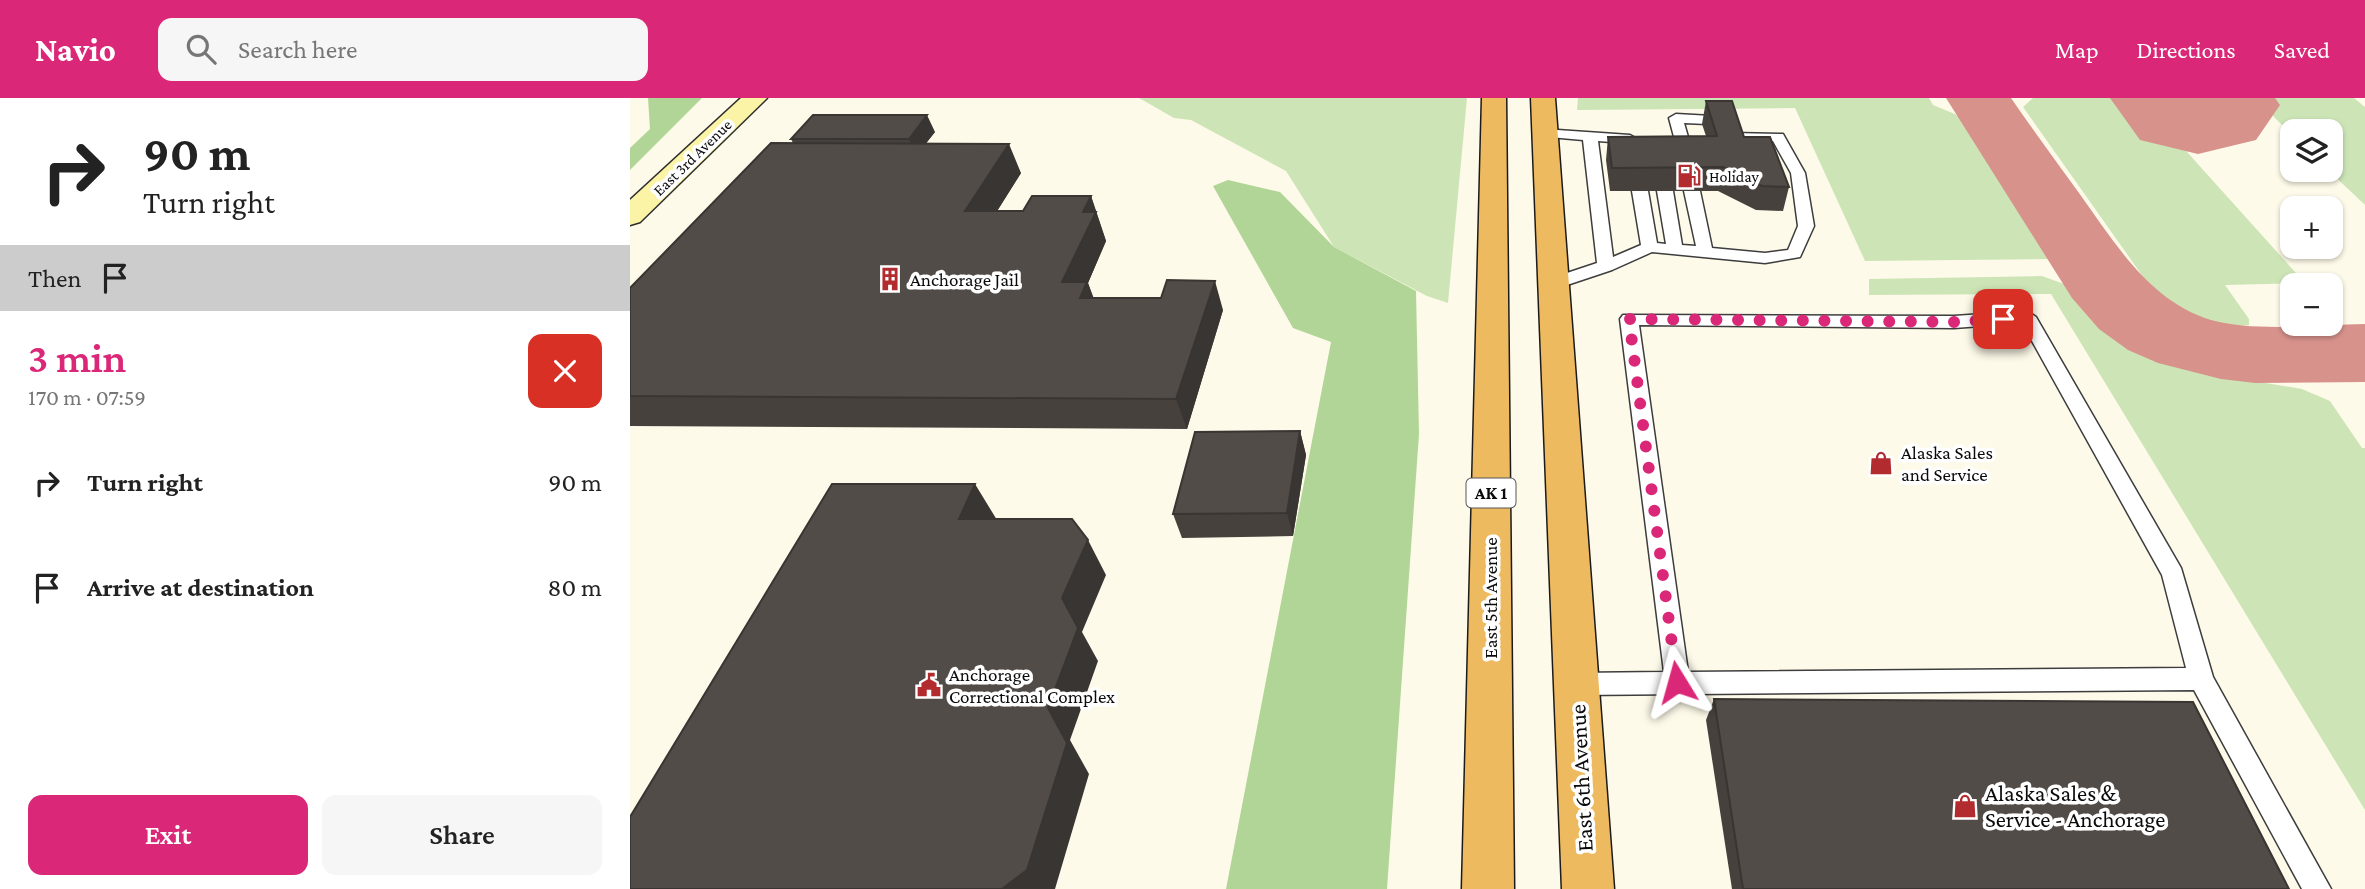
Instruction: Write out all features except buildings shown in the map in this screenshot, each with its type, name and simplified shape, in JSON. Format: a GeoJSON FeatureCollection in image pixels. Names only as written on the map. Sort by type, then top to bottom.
{"type":"FeatureCollection","features":[{"type":"Feature","properties":{"kind":"highway","name":"East 5th Avenue"},"geometry":{"type":"LineString","coordinates":[[1488,889],[1494,98]]}},
{"type":"Feature","properties":{"kind":"highway"},"geometry":{"type":"LineString","coordinates":[[1543,98],[1575,676]]}},
{"type":"Feature","properties":{"kind":"highway","name":"East 6th Avenue"},"geometry":{"type":"LineString","coordinates":[[1575,676],[1588,889]]}},
{"type":"Feature","properties":{"kind":"main road","name":"East 3rd Avenue"},"geometry":{"type":"LineString","coordinates":[[630,216],[755,98]]}},
{"type":"Feature","properties":{"kind":"lane"},"geometry":{"type":"LineString","coordinates":[[1552,284],[1606,266],[1650,247],[1765,258],[1794,254],[1807,226],[1798,173],[1781,149],[1748,124],[1711,118],[1676,118],[1681,148],[1709,147]]}},
{"type":"Feature","properties":{"kind":"lane"},"geometry":{"type":"LineString","coordinates":[[1543,133],[1637,139],[1635,160]]}},
{"type":"Feature","properties":{"kind":"lane"},"geometry":{"type":"LineString","coordinates":[[1590,137],[1606,266]]}},
{"type":"Feature","properties":{"kind":"lane"},"geometry":{"type":"LineString","coordinates":[[1734,143],[1781,149]]}},
{"type":"Feature","properties":{"kind":"lane"},"geometry":{"type":"LineString","coordinates":[[1640,191],[1650,247]]}},
{"type":"Feature","properties":{"kind":"lane"},"geometry":{"type":"LineString","coordinates":[[1665,191],[1675,250]]}},
{"type":"Feature","properties":{"kind":"lane"},"geometry":{"type":"LineString","coordinates":[[1692,191],[1705,252]]}},
{"type":"Feature","properties":{"kind":"lane"},"geometry":{"type":"LineString","coordinates":[[1677,682],[1629,319],[1954,322],[2027,317],[2173,574],[2201,679],[2317,889]]}},
{"type":"Feature","properties":{"kind":"lane"},"geometry":{"type":"LineString","coordinates":[[1575,676],[1677,682],[2201,679]]}},
{"type":"Feature","properties":{"kind":"green space"},"geometry":{"type":"Polygon","coordinates":[[[648,98],[702,98],[630,170],[630,148],[650,129],[648,98]]]}},
{"type":"Feature","properties":{"kind":"green space"},"geometry":{"type":"Polygon","coordinates":[[[1139,98],[1467,98],[1448,303],[1427,296],[1334,247],[1286,171],[1191,120],[1174,118],[1139,98]]]}},
{"type":"Feature","properties":{"kind":"green space"},"geometry":{"type":"Polygon","coordinates":[[[1578,98],[1929,98],[1933,105],[1955,114],[1969,126],[2053,259],[1865,261],[1795,108],[1577,110],[1578,98]]]}},
{"type":"Feature","properties":{"kind":"green space"},"geometry":{"type":"Polygon","coordinates":[[[2033,98],[2127,98],[2142,102],[2280,255],[2280,259],[2283,259],[2296,273],[2280,273],[2280,284],[2225,285],[2249,319],[2249,325],[2211,325],[2190,319],[2169,307],[2158,298],[2023,107],[2033,98]]]}},
{"type":"Feature","properties":{"kind":"green space"},"geometry":{"type":"Polygon","coordinates":[[[2255,98],[2354,98],[2365,107],[2365,205],[2341,182],[2343,182],[2343,119],[2280,119],[2280,123],[2255,98]]]}},
{"type":"Feature","properties":{"kind":"green space"},"geometry":{"type":"Polygon","coordinates":[[[1228,180],[1280,192],[1334,247],[1416,291],[1419,434],[1387,889],[1226,889],[1331,342],[1293,328],[1213,186],[1228,180]]]}},
{"type":"Feature","properties":{"kind":"green space"},"geometry":{"type":"Polygon","coordinates":[[[2042,276],[2075,288],[2101,319],[2126,339],[2172,360],[2218,375],[2302,389],[2330,401],[2362,448],[2365,448],[2365,810],[2051,294],[1869,295],[1869,279],[2042,276]]]}},
{"type":"Feature","properties":{"kind":"taxiway"},"geometry":{"type":"LineString","coordinates":[[1978,98],[2101,281],[2129,310],[2158,330],[2189,343],[2221,351],[2255,354],[2365,353]]}},
{"type":"Feature","properties":{"kind":"runway"},"geometry":{"type":"LineString","coordinates":[[2191,98],[2198,105]]}},
{"type":"Feature","properties":{"kind":"place","name":"Holiday"},"geometry":{"type":"Point","coordinates":[1689,176]}},
{"type":"Feature","properties":{"kind":"place","name":"Anchorage Jail"},"geometry":{"type":"Point","coordinates":[890,279]}},
{"type":"Feature","properties":{"kind":"place","name":"Alaska Sales and Service"},"geometry":{"type":"Point","coordinates":[1881,463]}},
{"type":"Feature","properties":{"kind":"place","name":"Anchorage Correctional Complex"},"geometry":{"type":"Point","coordinates":[929,685]}},
{"type":"Feature","properties":{"kind":"place","name":"Alaska Sales & Service - Anchorage"},"geometry":{"type":"Point","coordinates":[1965,806]}},
{"type":"Feature","properties":{"kind":"route"},"geometry":{"type":"LineString","coordinates":[[1677,682],[1629,319],[1954,322],[2003,319]]}}]}
